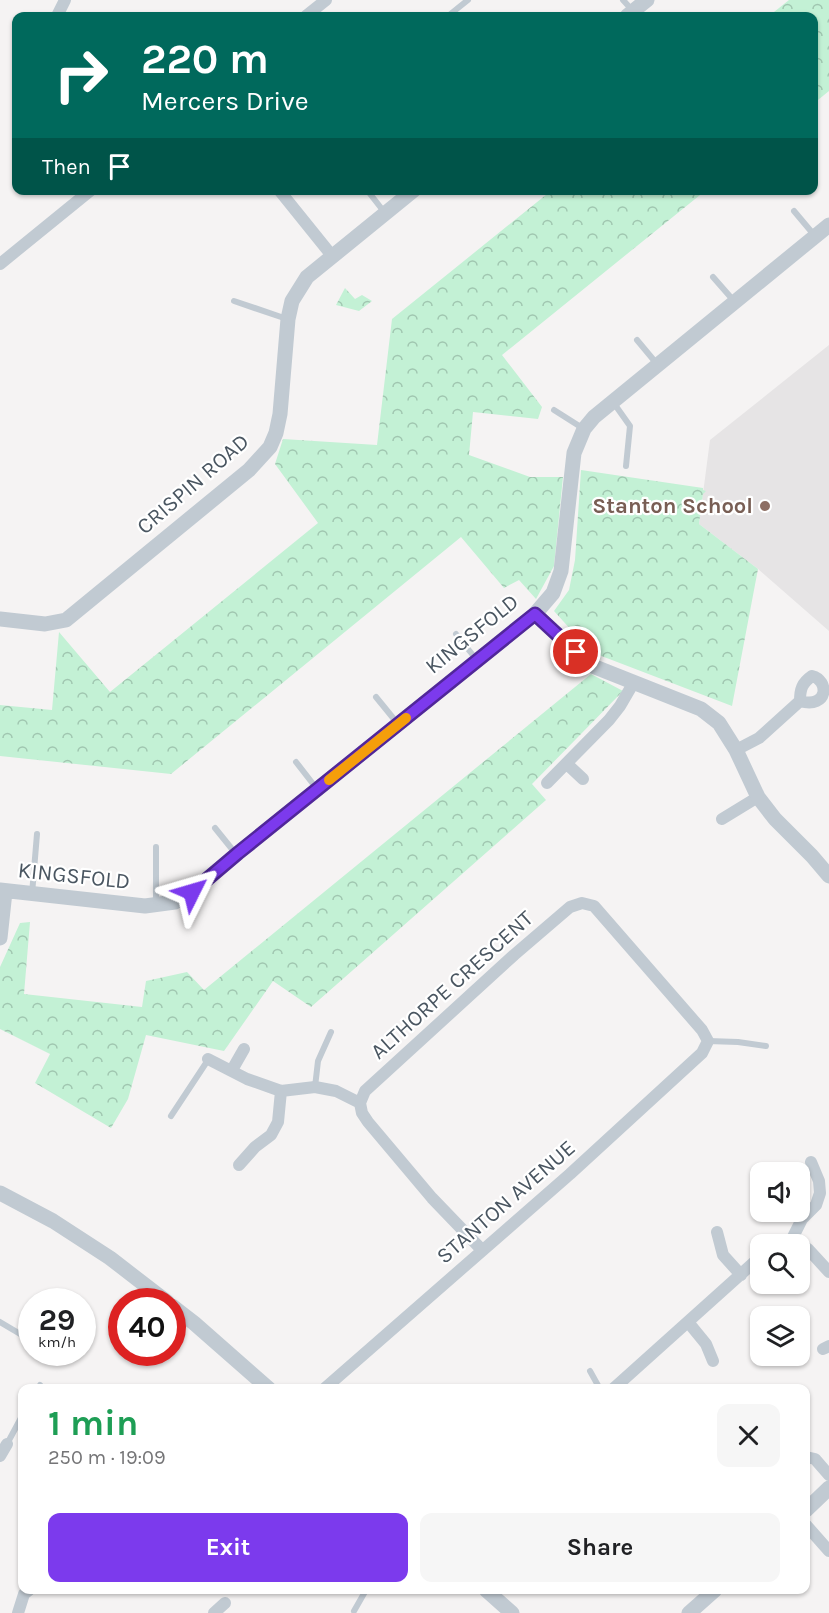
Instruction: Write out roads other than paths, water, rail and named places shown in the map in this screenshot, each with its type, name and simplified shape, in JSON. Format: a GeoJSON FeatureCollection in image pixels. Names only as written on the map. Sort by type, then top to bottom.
{"type":"FeatureCollection","features":[{"type":"Feature","properties":{"kind":"street"},"geometry":{"type":"LineString","coordinates":[[311,12],[326,0]]}},
{"type":"Feature","properties":{"kind":"street"},"geometry":{"type":"LineString","coordinates":[[628,9],[647,0]]}},
{"type":"Feature","properties":{"kind":"street"},"geometry":{"type":"LineString","coordinates":[[0,264],[85,195]]}},
{"type":"Feature","properties":{"kind":"street"},"geometry":{"type":"LineString","coordinates":[[283,195],[333,257]]}},
{"type":"Feature","properties":{"kind":"street","name":"CRISPIN ROAD"},"geometry":{"type":"LineString","coordinates":[[0,619],[45,624],[66,620],[262,457],[270,447],[276,433],[280,414],[288,319],[292,301],[307,277],[408,195]]}},
{"type":"Feature","properties":{"kind":"street","name":"KINGSFOLD"},"geometry":{"type":"LineString","coordinates":[[3,891],[145,906],[175,902],[192,892],[535,614],[553,593],[561,571],[574,453],[584,429],[613,401],[829,225]]}},
{"type":"Feature","properties":{"kind":"street"},"geometry":{"type":"LineString","coordinates":[[535,614],[590,665],[701,709],[719,723],[736,750],[758,797],[775,819],[829,876]]}},
{"type":"Feature","properties":{"kind":"street"},"geometry":{"type":"LineString","coordinates":[[547,783],[609,720],[634,682]]}},
{"type":"Feature","properties":{"kind":"street"},"geometry":{"type":"LineString","coordinates":[[736,750],[759,738],[800,701]]}},
{"type":"Feature","properties":{"kind":"street"},"geometry":{"type":"LineString","coordinates":[[567,764],[583,779]]}},
{"type":"Feature","properties":{"kind":"street"},"geometry":{"type":"LineString","coordinates":[[722,819],[758,797]]}},
{"type":"Feature","properties":{"kind":"street"},"geometry":{"type":"LineString","coordinates":[[0,938],[3,891]]}},
{"type":"Feature","properties":{"kind":"street","name":"ALTHORPE CRESCENT"},"geometry":{"type":"LineString","coordinates":[[360,1103],[365,1091],[514,955],[570,907],[582,903],[594,906],[702,1030],[708,1041]]}},
{"type":"Feature","properties":{"kind":"street","name":"STANTON AVENUE"},"geometry":{"type":"LineString","coordinates":[[330,1384],[570,1174],[693,1062],[702,1053],[708,1041]]}},
{"type":"Feature","properties":{"kind":"street"},"geometry":{"type":"LineString","coordinates":[[232,1070],[244,1049]]}},
{"type":"Feature","properties":{"kind":"street"},"geometry":{"type":"LineString","coordinates":[[208,1059],[247,1079],[281,1091],[315,1087],[336,1092],[360,1103],[362,1113],[387,1146],[432,1198],[482,1250]]}},
{"type":"Feature","properties":{"kind":"street"},"geometry":{"type":"LineString","coordinates":[[239,1165],[255,1147],[271,1135],[278,1122],[281,1091]]}},
{"type":"Feature","properties":{"kind":"street"},"geometry":{"type":"LineString","coordinates":[[794,1234],[802,1219],[816,1205],[820,1193],[819,1181],[811,1162]]}},
{"type":"Feature","properties":{"kind":"street"},"geometry":{"type":"LineString","coordinates":[[0,1192],[53,1221],[110,1258],[149,1288]]}},
{"type":"Feature","properties":{"kind":"street"},"geometry":{"type":"LineString","coordinates":[[717,1232],[723,1255],[741,1275]]}},
{"type":"Feature","properties":{"kind":"street"},"geometry":{"type":"LineString","coordinates":[[810,1251],[829,1272]]}},
{"type":"Feature","properties":{"kind":"street"},"geometry":{"type":"LineString","coordinates":[[619,1384],[750,1266]]}},
{"type":"Feature","properties":{"kind":"street"},"geometry":{"type":"LineString","coordinates":[[186,1317],[263,1384]]}},
{"type":"Feature","properties":{"kind":"street"},"geometry":{"type":"LineString","coordinates":[[688,1322],[706,1344],[712,1362]]}},
{"type":"Feature","properties":{"kind":"street"},"geometry":{"type":"LineString","coordinates":[[0,1456],[7,1444]]}},
{"type":"Feature","properties":{"kind":"street"},"geometry":{"type":"LineString","coordinates":[[810,1458],[815,1460],[829,1475]]}},
{"type":"Feature","properties":{"kind":"street"},"geometry":{"type":"LineString","coordinates":[[810,1505],[829,1488]]}},
{"type":"Feature","properties":{"kind":"street"},"geometry":{"type":"LineString","coordinates":[[810,1530],[829,1551]]}},
{"type":"Feature","properties":{"kind":"street"},"geometry":{"type":"LineString","coordinates":[[18,1613],[24,1594]]}},
{"type":"Feature","properties":{"kind":"street"},"geometry":{"type":"LineString","coordinates":[[491,1594],[512,1613]]}},
{"type":"Feature","properties":{"kind":"street"},"geometry":{"type":"LineString","coordinates":[[689,1613],[710,1594]]}},
{"type":"Feature","properties":{"kind":"street"},"geometry":{"type":"LineString","coordinates":[[214,1613],[225,1603]]}},
{"type":"Feature","properties":{"kind":"lane"},"geometry":{"type":"LineString","coordinates":[[453,12],[468,0]]}},
{"type":"Feature","properties":{"kind":"lane"},"geometry":{"type":"LineString","coordinates":[[371,195],[386,214]]}},
{"type":"Feature","properties":{"kind":"lane"},"geometry":{"type":"LineString","coordinates":[[794,211],[815,236]]}},
{"type":"Feature","properties":{"kind":"lane"},"geometry":{"type":"LineString","coordinates":[[713,277],[735,302]]}},
{"type":"Feature","properties":{"kind":"lane"},"geometry":{"type":"LineString","coordinates":[[234,301],[288,319]]}},
{"type":"Feature","properties":{"kind":"lane"},"geometry":{"type":"LineString","coordinates":[[637,340],[657,365]]}},
{"type":"Feature","properties":{"kind":"lane"},"geometry":{"type":"LineString","coordinates":[[613,401],[630,426],[626,466]]}},
{"type":"Feature","properties":{"kind":"lane"},"geometry":{"type":"LineString","coordinates":[[554,410],[584,429]]}},
{"type":"Feature","properties":{"kind":"lane"},"geometry":{"type":"LineString","coordinates":[[456,634],[477,660]]}},
{"type":"Feature","properties":{"kind":"lane"},"geometry":{"type":"LineString","coordinates":[[376,698],[398,724]]}},
{"type":"Feature","properties":{"kind":"lane"},"geometry":{"type":"LineString","coordinates":[[296,762],[317,789]]}},
{"type":"Feature","properties":{"kind":"lane"},"geometry":{"type":"LineString","coordinates":[[215,828],[236,855]]}},
{"type":"Feature","properties":{"kind":"lane"},"geometry":{"type":"LineString","coordinates":[[32,894],[37,834]]}},
{"type":"Feature","properties":{"kind":"lane"},"geometry":{"type":"LineString","coordinates":[[156,847],[156,905]]}},
{"type":"Feature","properties":{"kind":"lane"},"geometry":{"type":"LineString","coordinates":[[315,1087],[318,1061],[331,1032]]}},
{"type":"Feature","properties":{"kind":"lane"},"geometry":{"type":"LineString","coordinates":[[708,1041],[738,1041],[766,1046]]}},
{"type":"Feature","properties":{"kind":"lane"},"geometry":{"type":"LineString","coordinates":[[171,1116],[208,1059]]}},
{"type":"Feature","properties":{"kind":"lane"},"geometry":{"type":"LineString","coordinates":[[0,1322],[18,1333]]}},
{"type":"Feature","properties":{"kind":"lane"},"geometry":{"type":"LineString","coordinates":[[590,1371],[597,1384]]}},
{"type":"Feature","properties":{"kind":"lane"},"geometry":{"type":"LineString","coordinates":[[7,1444],[18,1423]]}},
{"type":"Feature","properties":{"kind":"lane"},"geometry":{"type":"LineString","coordinates":[[354,1611],[364,1594]]}},
{"type":"Feature","properties":{"kind":"place","name":"Stanton School"},"geometry":{"type":"Point","coordinates":[765,506]}}]}
